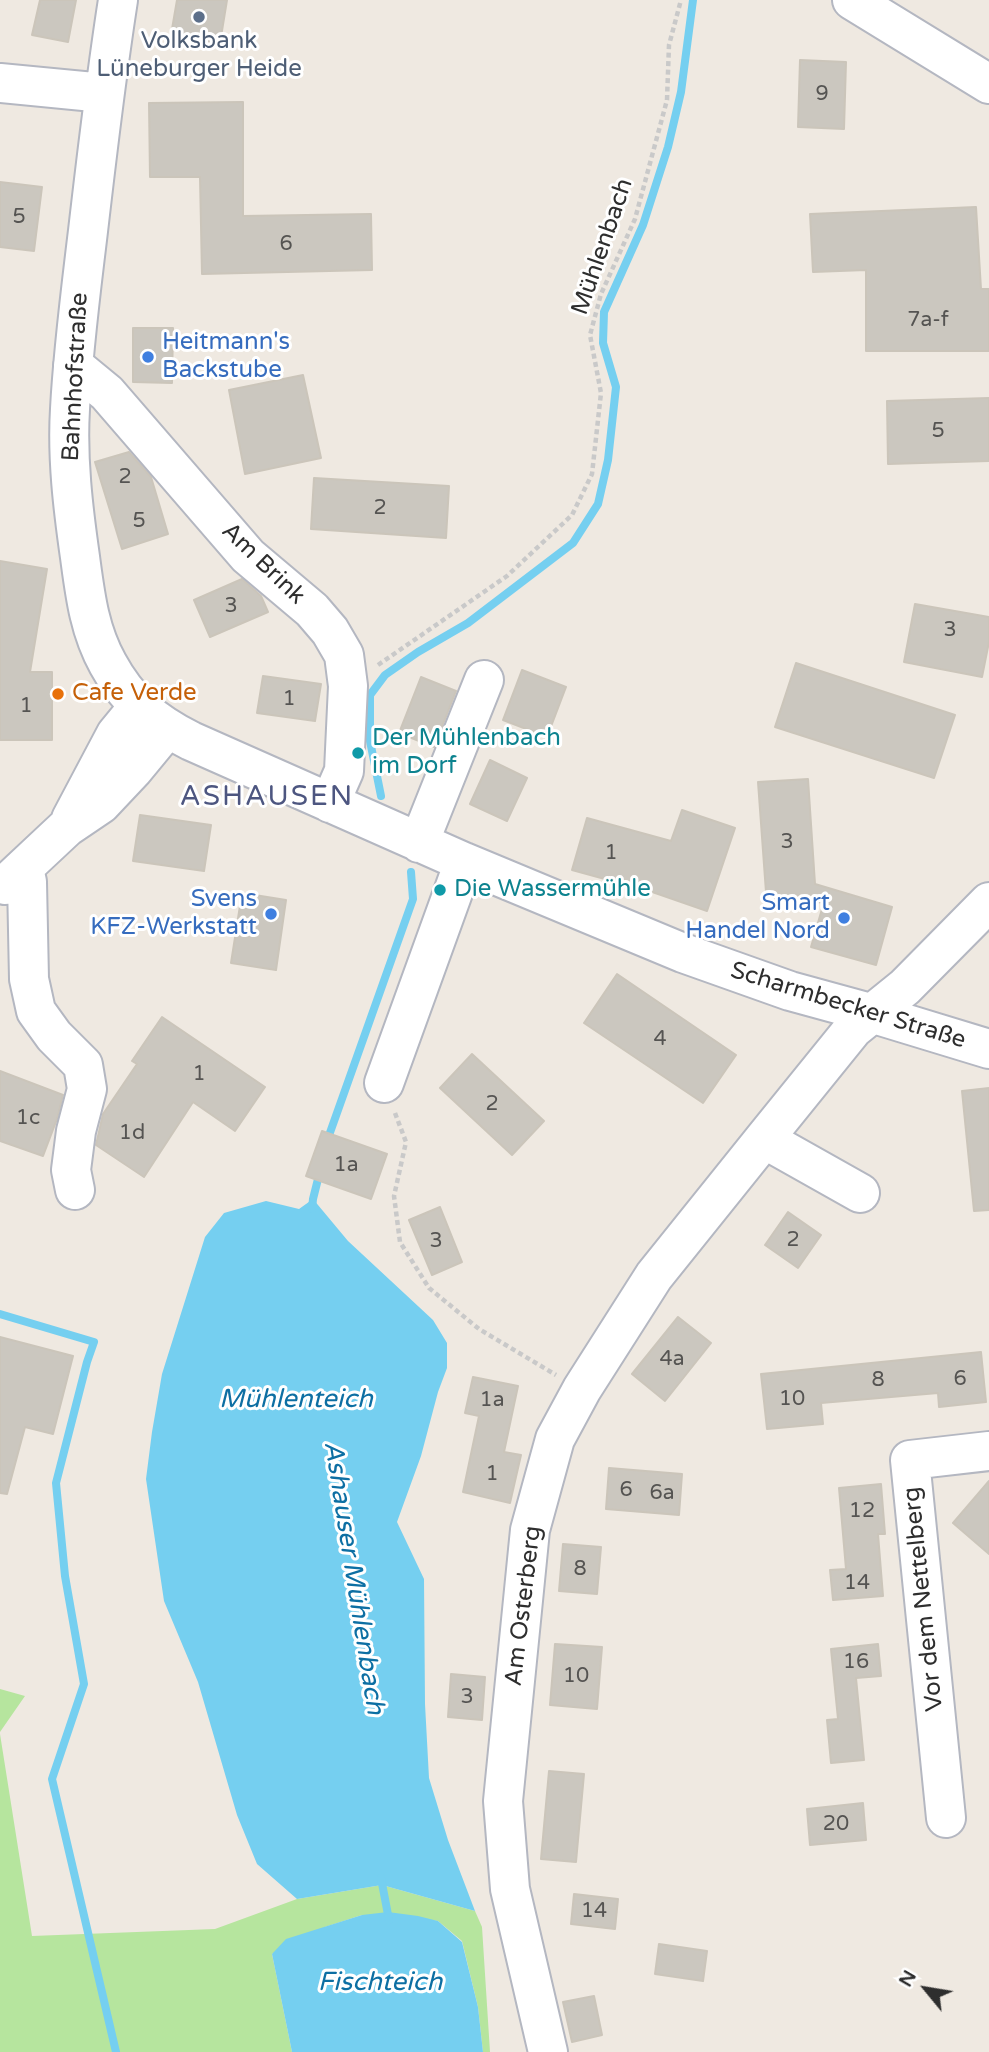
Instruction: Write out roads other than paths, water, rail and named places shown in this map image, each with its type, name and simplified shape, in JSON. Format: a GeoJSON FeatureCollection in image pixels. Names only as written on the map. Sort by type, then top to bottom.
{"type":"FeatureCollection","features":[{"type":"Feature","properties":{"kind":"street","name":"Bahnhofstraße"},"geometry":{"type":"LineString","coordinates":[[118,0],[104,93],[73,365],[69,411],[70,465],[85,596],[91,624],[107,663],[127,693],[153,718]]}},
{"type":"Feature","properties":{"kind":"street"},"geometry":{"type":"LineString","coordinates":[[852,0],[989,84]]}},
{"type":"Feature","properties":{"kind":"street"},"geometry":{"type":"LineString","coordinates":[[0,83],[104,93]]}},
{"type":"Feature","properties":{"kind":"street","name":"Am Brink"},"geometry":{"type":"LineString","coordinates":[[73,365],[107,393],[248,556],[312,610],[330,631],[344,655],[348,686],[344,771],[330,803]]}},
{"type":"Feature","properties":{"kind":"street"},"geometry":{"type":"LineString","coordinates":[[419,843],[484,680]]}},
{"type":"Feature","properties":{"kind":"street"},"geometry":{"type":"LineString","coordinates":[[12,879],[67,827],[102,804],[134,769],[153,718]]}},
{"type":"Feature","properties":{"kind":"street","name":"Scharmbecker Straße"},"geometry":{"type":"LineString","coordinates":[[153,718],[419,843],[683,953],[790,991],[989,1049]]}},
{"type":"Feature","properties":{"kind":"street"},"geometry":{"type":"LineString","coordinates":[[384,1083],[464,862]]}},
{"type":"Feature","properties":{"kind":"street"},"geometry":{"type":"LineString","coordinates":[[12,879],[27,881],[29,979],[36,1011],[54,1036],[83,1065],[87,1089],[76,1131],[71,1170],[75,1190]]}},
{"type":"Feature","properties":{"kind":"street","name":"Am Osterberg"},"geometry":{"type":"LineString","coordinates":[[548,2052],[510,1889],[503,1801],[530,1530],[555,1439],[582,1389],[654,1276],[764,1139],[853,1029],[905,987],[989,902]]}},
{"type":"Feature","properties":{"kind":"street"},"geometry":{"type":"LineString","coordinates":[[764,1139],[860,1192]]}},
{"type":"Feature","properties":{"kind":"street","name":"Vor dem Nettelberg"},"geometry":{"type":"LineString","coordinates":[[946,1818],[910,1460],[989,1451]]}},
{"type":"Feature","properties":{"kind":"water","name":"Mühlenteich"},"geometry":{"type":"Polygon","coordinates":[[[313,1199],[348,1241],[433,1320],[447,1343],[447,1368],[421,1456],[397,1522],[424,1579],[425,1704],[429,1778],[448,1840],[475,1911],[382,1885],[297,1899],[257,1864],[237,1815],[198,1682],[164,1601],[146,1479],[162,1374],[205,1237],[224,1213],[266,1201],[299,1209],[313,1199]]]}},
{"type":"Feature","properties":{"kind":"water","name":"Fischteich"},"geometry":{"type":"Polygon","coordinates":[[[388,1912],[438,1921],[462,1942],[478,2007],[483,2052],[292,2052],[272,1954],[286,1939],[362,1915],[388,1912]]]}},
{"type":"Feature","properties":{"kind":"waterway","name":"Ashauser Mühlenbach"},"geometry":{"type":"LineString","coordinates":[[381,796],[370,741],[370,695],[385,675],[468,623],[573,543],[598,504],[608,460],[616,387],[603,343],[604,312],[643,225],[668,147],[681,92],[693,0]]}},
{"type":"Feature","properties":{"kind":"waterway","name":"Ashauser Mühlenbach"},"geometry":{"type":"LineString","coordinates":[[327,1141],[413,899],[411,872]]}},
{"type":"Feature","properties":{"kind":"waterway","name":"Ashauser Mühlenbach"},"geometry":{"type":"LineString","coordinates":[[312,1209],[320,1171]]}},
{"type":"Feature","properties":{"kind":"waterway"},"geometry":{"type":"LineString","coordinates":[[0,1314],[94,1342],[56,1483],[65,1576],[84,1684],[52,1779],[116,2052]]}},
{"type":"Feature","properties":{"kind":"waterway","name":"Ashauser Mühlenbach"},"geometry":{"type":"LineString","coordinates":[[381,1878],[389,1920]]}},
{"type":"Feature","properties":{"kind":"place","name":"Volksbank Lüneburger Heide"},"geometry":{"type":"Point","coordinates":[199,17]}},
{"type":"Feature","properties":{"kind":"place","name":"Heitmann's Backstube"},"geometry":{"type":"Point","coordinates":[148,357]}},
{"type":"Feature","properties":{"kind":"place","name":"Cafe Verde"},"geometry":{"type":"Point","coordinates":[58,694]}},
{"type":"Feature","properties":{"kind":"place","name":"Der Mühlenbach im Dorf"},"geometry":{"type":"Point","coordinates":[358,753]}},
{"type":"Feature","properties":{"kind":"place","name":"Die Wassermühle"},"geometry":{"type":"Point","coordinates":[440,890]}},
{"type":"Feature","properties":{"kind":"place","name":"Svens KFZ-Werkstatt"},"geometry":{"type":"Point","coordinates":[271,914]}},
{"type":"Feature","properties":{"kind":"place","name":"Smart Handel Nord"},"geometry":{"type":"Point","coordinates":[844,918]}},
{"type":"Feature","properties":{"kind":"district","name":"ASHAUSEN"},"geometry":{"type":"Point","coordinates":[267,798]}}]}
